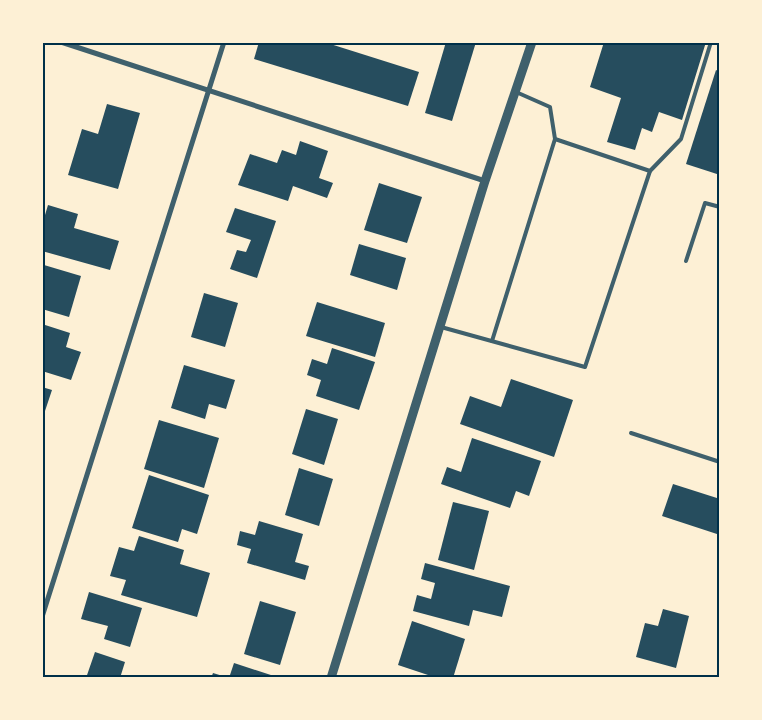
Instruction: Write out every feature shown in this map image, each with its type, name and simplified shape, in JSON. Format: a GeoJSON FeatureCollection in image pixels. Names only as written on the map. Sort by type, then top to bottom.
{"type":"FeatureCollection","features":[{"type":"Feature","properties":{"kind":"street"},"geometry":{"type":"LineString","coordinates":[[61,42],[485,180]]}},
{"type":"Feature","properties":{"kind":"street"},"geometry":{"type":"LineString","coordinates":[[42,617],[224,42]]}},
{"type":"Feature","properties":{"kind":"street"},"geometry":{"type":"LineString","coordinates":[[330,678],[485,180],[532,42]]}},
{"type":"Feature","properties":{"kind":"lane"},"geometry":{"type":"LineString","coordinates":[[440,327],[586,367],[650,170],[681,139],[711,42]]}},
{"type":"Feature","properties":{"kind":"lane"},"geometry":{"type":"LineString","coordinates":[[492,341],[555,139],[550,107],[515,92]]}},
{"type":"Feature","properties":{"kind":"lane"},"geometry":{"type":"LineString","coordinates":[[555,139],[650,170]]}},
{"type":"Feature","properties":{"kind":"lane"},"geometry":{"type":"LineString","coordinates":[[686,261],[705,203],[720,208]]}},
{"type":"Feature","properties":{"kind":"lane"},"geometry":{"type":"LineString","coordinates":[[631,434],[720,462]]}},
{"type":"Feature","properties":{"kind":"building"},"geometry":{"type":"Polygon","coordinates":[[[259,42],[324,42],[419,72],[408,106],[254,59],[259,42]]]}},
{"type":"Feature","properties":{"kind":"building"},"geometry":{"type":"Polygon","coordinates":[[[446,42],[476,42],[452,121],[425,113],[446,42]]]}},
{"type":"Feature","properties":{"kind":"building"},"geometry":{"type":"Polygon","coordinates":[[[604,42],[706,42],[682,120],[659,112],[652,132],[642,128],[635,150],[607,142],[621,98],[590,87],[604,42]]]}},
{"type":"Feature","properties":{"kind":"building"},"geometry":{"type":"Polygon","coordinates":[[[716,70],[720,72],[720,175],[686,164],[716,70]]]}},
{"type":"Feature","properties":{"kind":"building"},"geometry":{"type":"Polygon","coordinates":[[[107,104],[140,113],[118,189],[68,175],[82,129],[98,134],[107,104]]]}},
{"type":"Feature","properties":{"kind":"building"},"geometry":{"type":"Polygon","coordinates":[[[300,141],[328,151],[319,178],[333,183],[327,198],[293,186],[288,201],[238,185],[250,154],[277,163],[282,150],[296,155],[300,141]]]}},
{"type":"Feature","properties":{"kind":"building"},"geometry":{"type":"Polygon","coordinates":[[[379,183],[422,197],[407,243],[364,230],[379,183]]]}},
{"type":"Feature","properties":{"kind":"building"},"geometry":{"type":"Polygon","coordinates":[[[48,205],[78,214],[74,228],[119,241],[110,270],[42,251],[42,225],[48,205]]]}},
{"type":"Feature","properties":{"kind":"building"},"geometry":{"type":"Polygon","coordinates":[[[235,208],[276,221],[257,278],[230,269],[237,250],[246,252],[251,240],[226,232],[235,208]]]}},
{"type":"Feature","properties":{"kind":"building"},"geometry":{"type":"Polygon","coordinates":[[[359,244],[406,258],[397,290],[350,275],[359,244]]]}},
{"type":"Feature","properties":{"kind":"building"},"geometry":{"type":"Polygon","coordinates":[[[44,265],[81,276],[69,317],[42,309],[42,270],[44,265]]]}},
{"type":"Feature","properties":{"kind":"building"},"geometry":{"type":"Polygon","coordinates":[[[204,293],[238,303],[225,347],[191,337],[204,293]]]}},
{"type":"Feature","properties":{"kind":"building"},"geometry":{"type":"Polygon","coordinates":[[[317,302],[385,323],[375,357],[306,336],[317,302]]]}},
{"type":"Feature","properties":{"kind":"building"},"geometry":{"type":"Polygon","coordinates":[[[42,324],[70,333],[66,347],[81,352],[71,380],[42,371],[42,324]]]}},
{"type":"Feature","properties":{"kind":"building"},"geometry":{"type":"Polygon","coordinates":[[[332,348],[375,362],[359,410],[316,396],[321,380],[307,375],[312,359],[327,364],[332,348]]]}},
{"type":"Feature","properties":{"kind":"building"},"geometry":{"type":"Polygon","coordinates":[[[184,365],[235,380],[226,409],[209,404],[205,419],[171,408],[184,365]]]}},
{"type":"Feature","properties":{"kind":"building"},"geometry":{"type":"Polygon","coordinates":[[[511,379],[573,400],[554,457],[460,424],[470,396],[501,407],[511,379]]]}},
{"type":"Feature","properties":{"kind":"building"},"geometry":{"type":"Polygon","coordinates":[[[42,387],[52,390],[43,417],[42,417],[42,387]]]}},
{"type":"Feature","properties":{"kind":"building"},"geometry":{"type":"Polygon","coordinates":[[[306,409],[338,419],[324,465],[292,454],[306,409]]]}},
{"type":"Feature","properties":{"kind":"building"},"geometry":{"type":"Polygon","coordinates":[[[159,420],[219,438],[204,488],[144,469],[159,420]]]}},
{"type":"Feature","properties":{"kind":"building"},"geometry":{"type":"Polygon","coordinates":[[[472,438],[541,461],[529,496],[516,491],[510,508],[441,484],[447,467],[461,472],[472,438]]]}},
{"type":"Feature","properties":{"kind":"building"},"geometry":{"type":"Polygon","coordinates":[[[299,468],[333,479],[319,526],[285,515],[299,468]]]}},
{"type":"Feature","properties":{"kind":"building"},"geometry":{"type":"Polygon","coordinates":[[[149,475],[209,495],[197,534],[182,529],[178,542],[132,528],[149,475]]]}},
{"type":"Feature","properties":{"kind":"building"},"geometry":{"type":"Polygon","coordinates":[[[673,484],[720,499],[720,535],[662,516],[673,484]]]}},
{"type":"Feature","properties":{"kind":"building"},"geometry":{"type":"Polygon","coordinates":[[[453,502],[489,511],[474,570],[438,560],[453,502]]]}},
{"type":"Feature","properties":{"kind":"building"},"geometry":{"type":"Polygon","coordinates":[[[259,521],[303,534],[295,562],[309,566],[305,580],[247,563],[251,549],[237,545],[240,531],[255,535],[259,521]]]}},
{"type":"Feature","properties":{"kind":"building"},"geometry":{"type":"Polygon","coordinates":[[[139,536],[184,550],[180,564],[210,573],[197,617],[121,595],[126,580],[110,576],[119,547],[134,551],[139,536]]]}},
{"type":"Feature","properties":{"kind":"building"},"geometry":{"type":"Polygon","coordinates":[[[425,563],[510,586],[502,617],[473,610],[469,626],[413,611],[417,595],[431,599],[435,583],[421,579],[425,563]]]}},
{"type":"Feature","properties":{"kind":"building"},"geometry":{"type":"Polygon","coordinates":[[[89,592],[142,608],[130,647],[104,639],[108,626],[81,619],[89,592]]]}},
{"type":"Feature","properties":{"kind":"building"},"geometry":{"type":"Polygon","coordinates":[[[260,601],[296,612],[280,665],[244,654],[260,601]]]}},
{"type":"Feature","properties":{"kind":"building"},"geometry":{"type":"Polygon","coordinates":[[[663,609],[689,616],[676,668],[636,657],[645,623],[658,626],[663,609]]]}},
{"type":"Feature","properties":{"kind":"building"},"geometry":{"type":"Polygon","coordinates":[[[412,621],[465,639],[453,678],[437,678],[398,665],[412,621]]]}},
{"type":"Feature","properties":{"kind":"building"},"geometry":{"type":"Polygon","coordinates":[[[95,652],[125,662],[120,678],[86,678],[95,652]]]}},
{"type":"Feature","properties":{"kind":"building"},"geometry":{"type":"Polygon","coordinates":[[[234,663],[277,677],[229,678],[234,663]]]}},
{"type":"Feature","properties":{"kind":"building"},"geometry":{"type":"Polygon","coordinates":[[[213,673],[226,677],[226,678],[211,678],[213,673]]]}}]}
